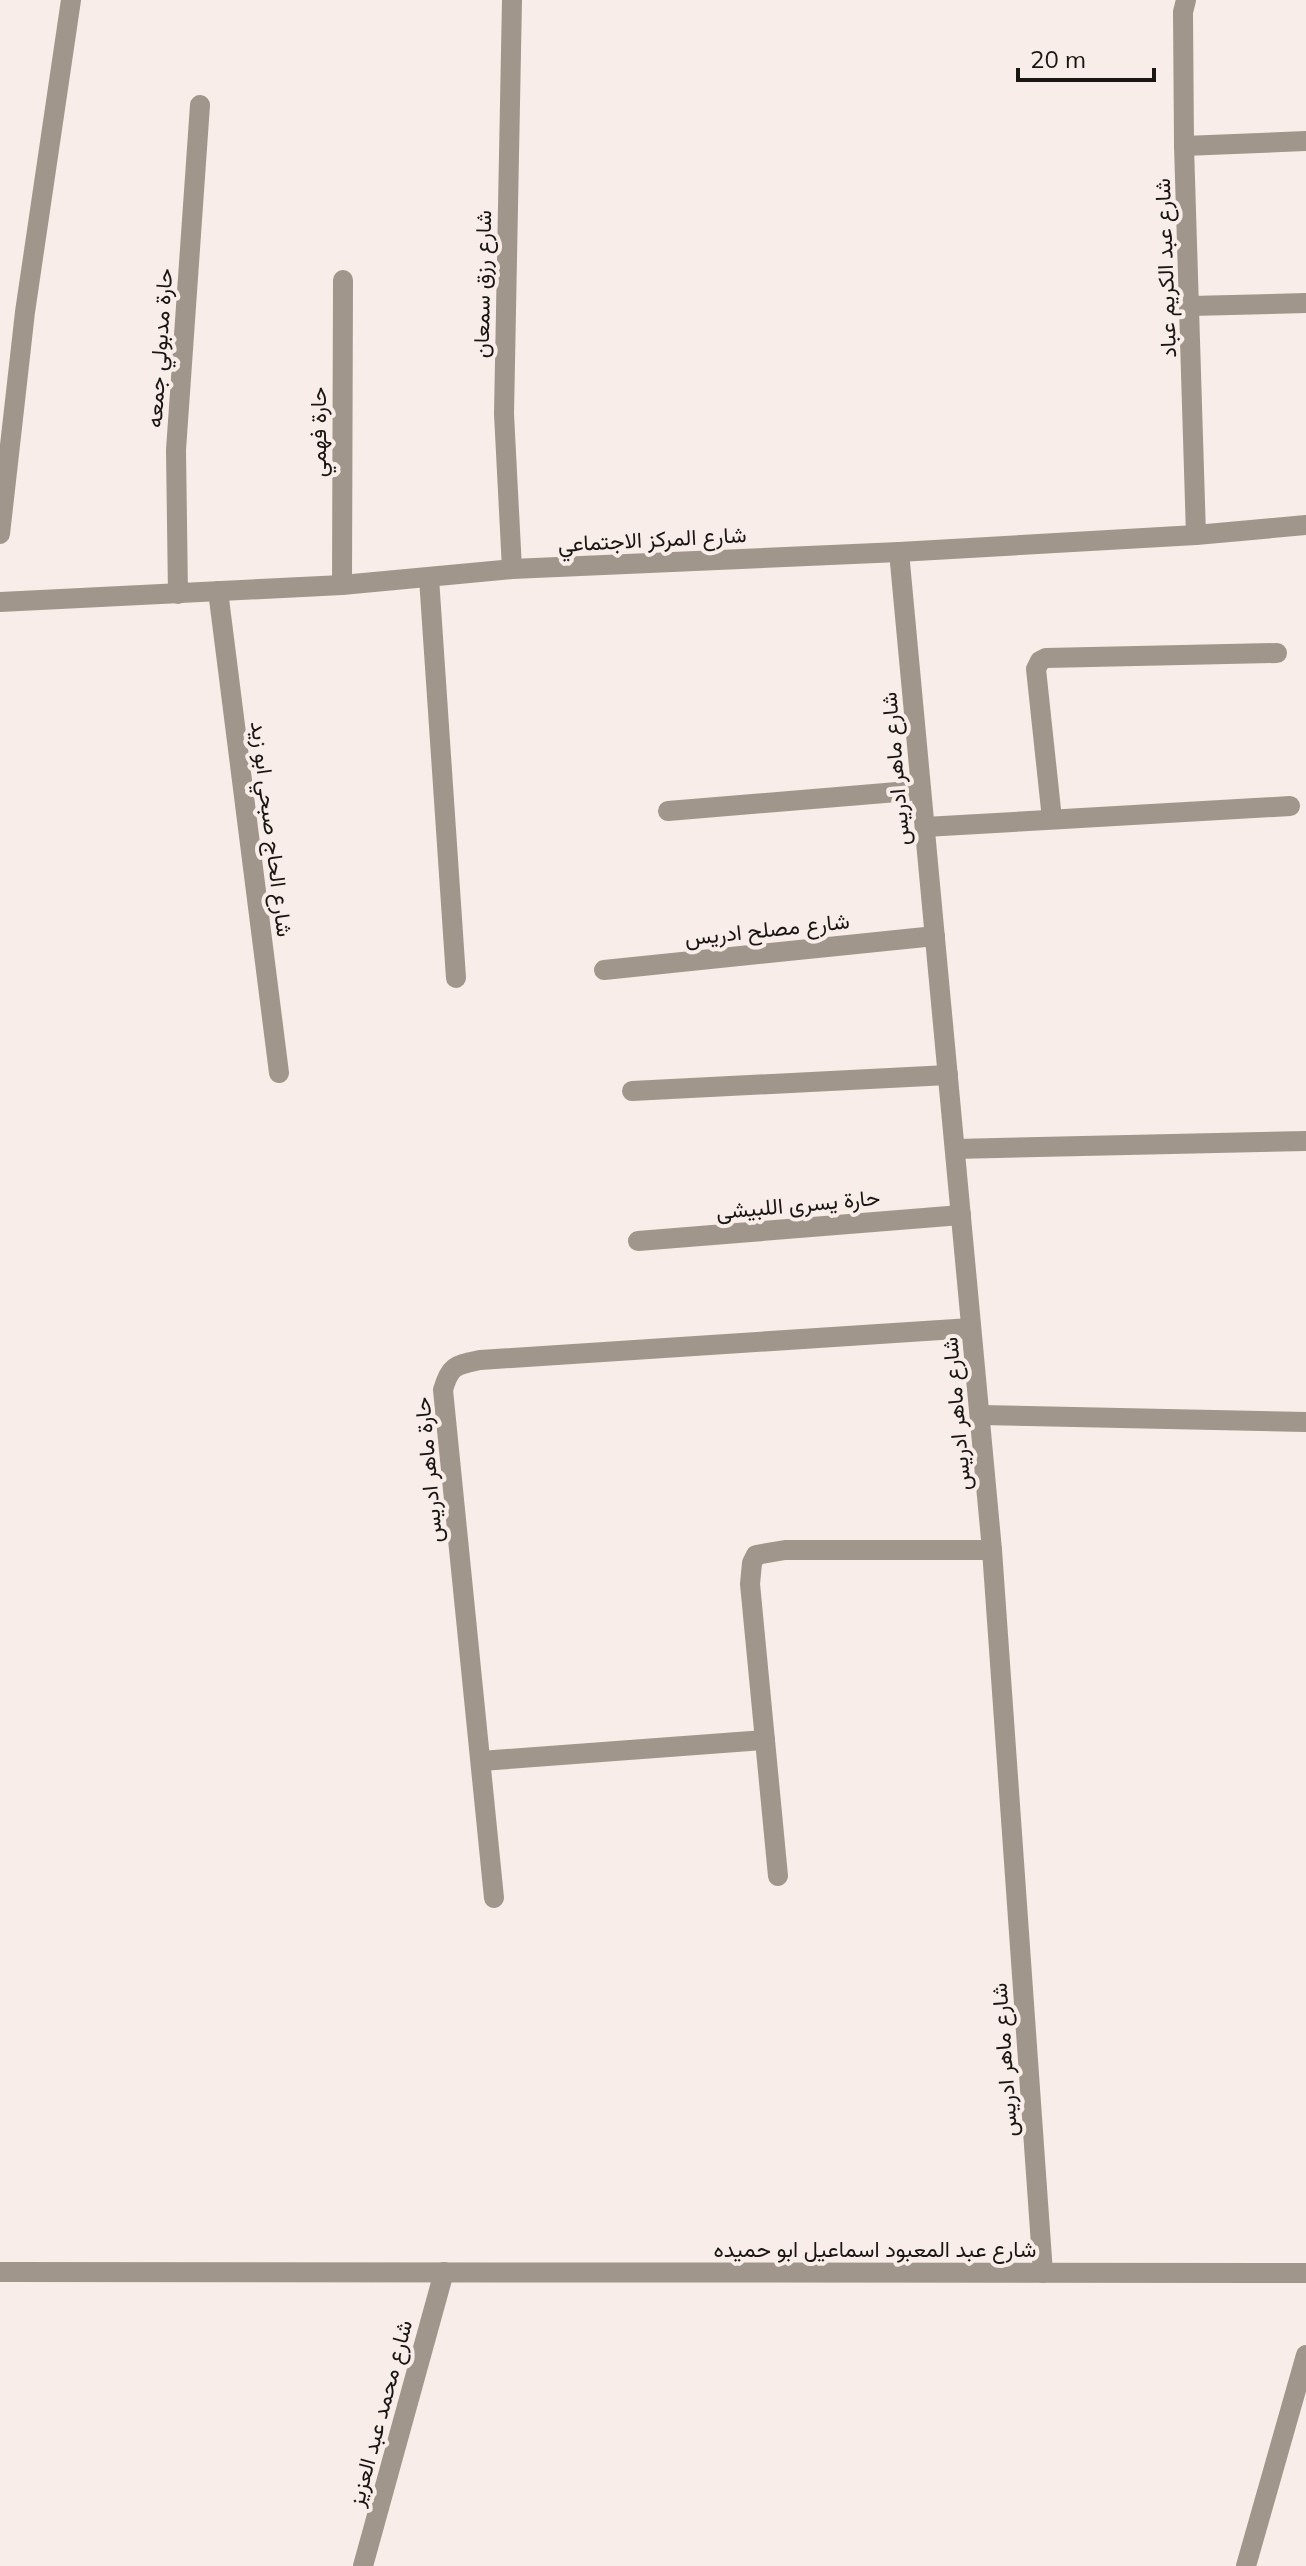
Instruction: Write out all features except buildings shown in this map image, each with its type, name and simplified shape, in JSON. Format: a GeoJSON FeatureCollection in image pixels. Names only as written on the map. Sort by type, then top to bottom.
{"type":"FeatureCollection","features":[{"type":"Feature","properties":{"kind":"street"},"geometry":{"type":"LineString","coordinates":[[0,534],[25,312],[71,0]]}},
{"type":"Feature","properties":{"kind":"street","name":"شارع رزق سمعان"},"geometry":{"type":"LineString","coordinates":[[512,0],[504,414],[512,569]]}},
{"type":"Feature","properties":{"kind":"street","name":"شارع عبد الكريم عباد"},"geometry":{"type":"LineString","coordinates":[[1186,0],[1183,12],[1184,146],[1196,535]]}},
{"type":"Feature","properties":{"kind":"street","name":"حارة مدبولي جمعه"},"geometry":{"type":"LineString","coordinates":[[178,594],[176,450],[200,105]]}},
{"type":"Feature","properties":{"kind":"street"},"geometry":{"type":"LineString","coordinates":[[1184,146],[1306,141]]}},
{"type":"Feature","properties":{"kind":"street","name":"حارة فهمي"},"geometry":{"type":"LineString","coordinates":[[342,585],[343,280]]}},
{"type":"Feature","properties":{"kind":"street"},"geometry":{"type":"LineString","coordinates":[[1191,306],[1306,303]]}},
{"type":"Feature","properties":{"kind":"street","name":"شارع المركز الاجتماعي"},"geometry":{"type":"LineString","coordinates":[[0,602],[342,585],[512,569],[1196,535],[1306,525]]}},
{"type":"Feature","properties":{"kind":"street","name":"شارع ماهر ادريس"},"geometry":{"type":"LineString","coordinates":[[899,552],[992,1550],[1043,2273]]}},
{"type":"Feature","properties":{"kind":"street"},"geometry":{"type":"LineString","coordinates":[[429,578],[456,978]]}},
{"type":"Feature","properties":{"kind":"street","name":"شارع الحاج صبحي ابو زيد"},"geometry":{"type":"LineString","coordinates":[[218,591],[279,1073]]}},
{"type":"Feature","properties":{"kind":"street"},"geometry":{"type":"LineString","coordinates":[[1052,819],[1036,669],[1040,661],[1046,658],[1277,653]]}},
{"type":"Feature","properties":{"kind":"street"},"geometry":{"type":"LineString","coordinates":[[668,811],[921,790]]}},
{"type":"Feature","properties":{"kind":"street"},"geometry":{"type":"LineString","coordinates":[[925,827],[1290,806]]}},
{"type":"Feature","properties":{"kind":"street","name":"شارع مصلح ادريس"},"geometry":{"type":"LineString","coordinates":[[604,970],[935,936]]}},
{"type":"Feature","properties":{"kind":"street"},"geometry":{"type":"LineString","coordinates":[[632,1091],[948,1075]]}},
{"type":"Feature","properties":{"kind":"street"},"geometry":{"type":"LineString","coordinates":[[955,1149],[1306,1141]]}},
{"type":"Feature","properties":{"kind":"street","name":"حارة يسرى اللبيشى"},"geometry":{"type":"LineString","coordinates":[[638,1241],[961,1215]]}},
{"type":"Feature","properties":{"kind":"street","name":"حارة ماهر ادريس"},"geometry":{"type":"LineString","coordinates":[[494,1898],[443,1390],[447,1375],[456,1365],[480,1360],[971,1328]]}},
{"type":"Feature","properties":{"kind":"street"},"geometry":{"type":"LineString","coordinates":[[980,1415],[1306,1422]]}},
{"type":"Feature","properties":{"kind":"street"},"geometry":{"type":"LineString","coordinates":[[778,1876],[750,1584],[756,1555],[785,1550],[992,1550]]}},
{"type":"Feature","properties":{"kind":"street"},"geometry":{"type":"LineString","coordinates":[[481,1761],[765,1740]]}},
{"type":"Feature","properties":{"kind":"street","name":"شارع عبد المعبود اسماعيل ابو حميده"},"geometry":{"type":"LineString","coordinates":[[0,2272],[1306,2273]]}},
{"type":"Feature","properties":{"kind":"street","name":"شارع محمد عبد العزيز"},"geometry":{"type":"LineString","coordinates":[[363,2566],[444,2272]]}},
{"type":"Feature","properties":{"kind":"street"},"geometry":{"type":"LineString","coordinates":[[1246,2566],[1306,2355]]}}]}
